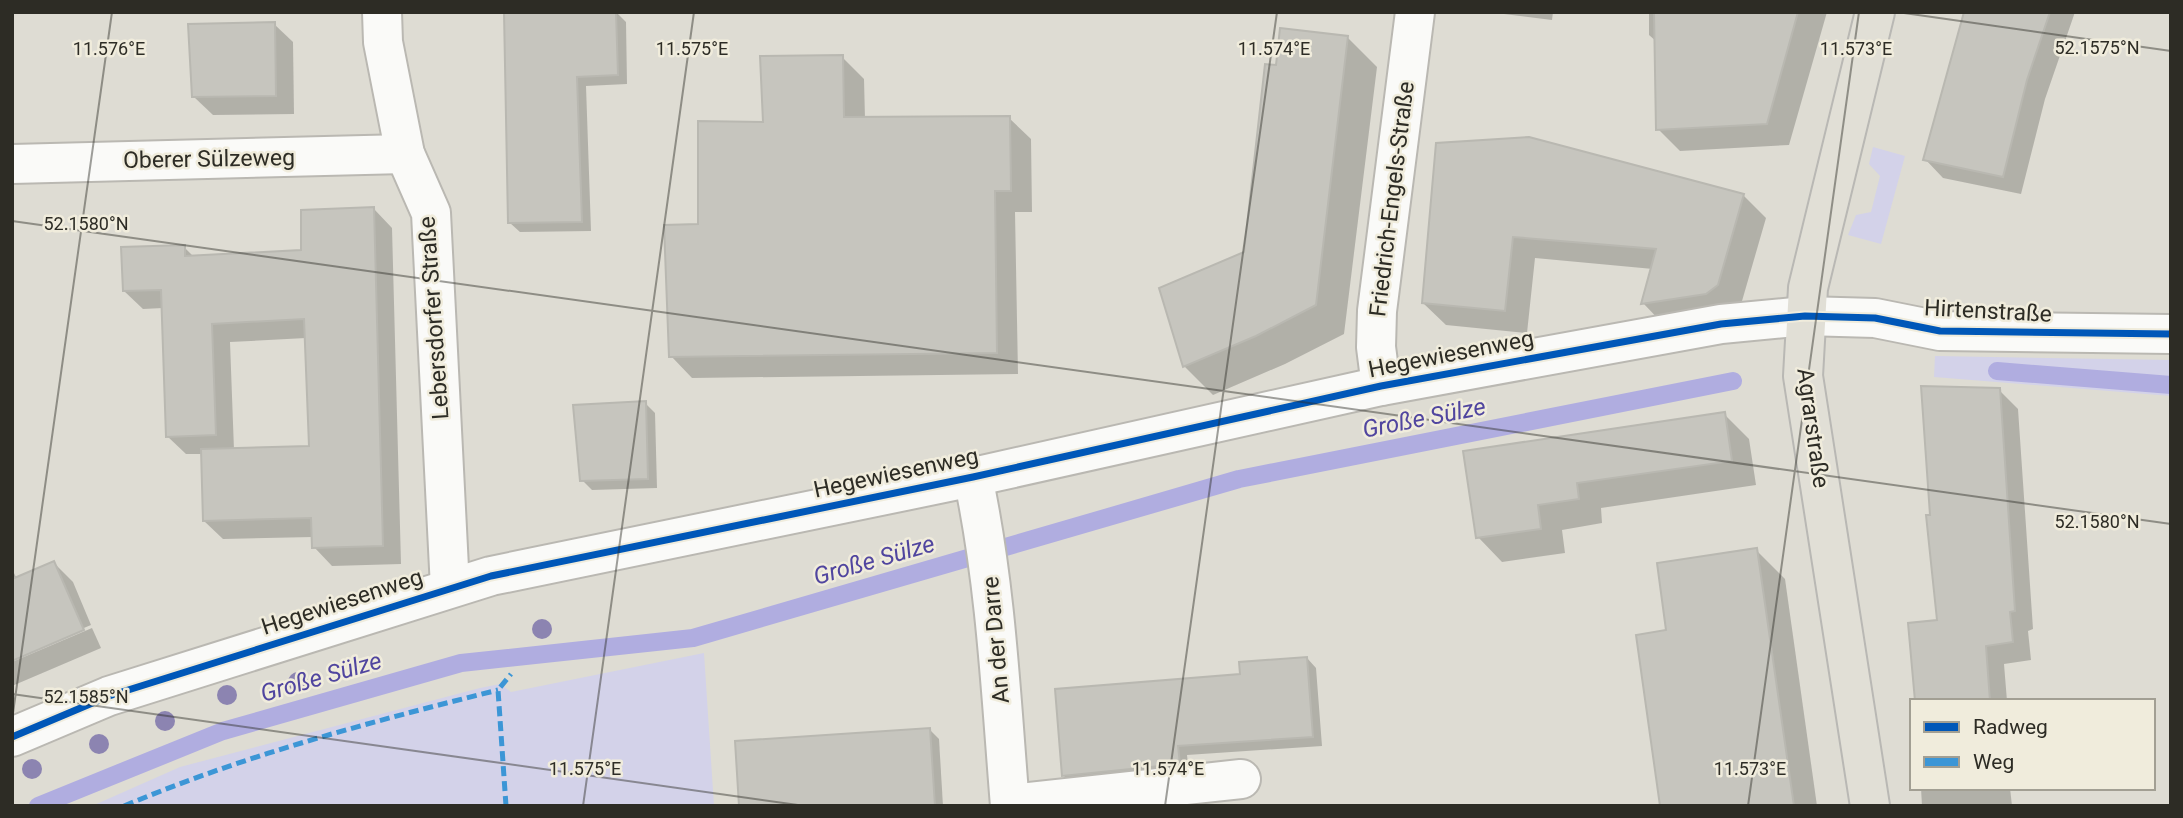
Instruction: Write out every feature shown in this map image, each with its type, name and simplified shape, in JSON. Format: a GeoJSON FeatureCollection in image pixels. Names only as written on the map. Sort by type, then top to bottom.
{"type":"FeatureCollection","features":[{"type":"Feature","properties":{"kind":"main road","name":"Agrarstraße"},"geometry":{"type":"LineString","coordinates":[[1870,806],[1803,376],[1805,316],[1821,222],[1875,12]]}},
{"type":"Feature","properties":{"kind":"street","name":"Lebersdorfer Straße"},"geometry":{"type":"LineString","coordinates":[[382,12],[383,42],[405,154],[431,213],[450,588]]}},
{"type":"Feature","properties":{"kind":"street","name":"Friedrich-Engels-Straße"},"geometry":{"type":"LineString","coordinates":[[1381,386],[1376,347],[1377,311],[1415,12]]}},
{"type":"Feature","properties":{"kind":"street","name":"Oberer Sülzeweg"},"geometry":{"type":"LineString","coordinates":[[12,163],[405,154]]}},
{"type":"Feature","properties":{"kind":"street","name":"Hegewiesenweg"},"geometry":{"type":"LineString","coordinates":[[12,737],[109,696],[491,576],[973,477],[1381,386],[1721,324],[1805,316]]}},
{"type":"Feature","properties":{"kind":"street","name":"Hirtenstraße"},"geometry":{"type":"LineString","coordinates":[[1805,316],[1875,318],[1940,331],[2171,334]]}},
{"type":"Feature","properties":{"kind":"street","name":"An der Darre"},"geometry":{"type":"LineString","coordinates":[[973,477],[986,537],[993,596],[1010,805],[1241,779]]}},
{"type":"Feature","properties":{"kind":"shaded area"},"geometry":{"type":"Polygon","coordinates":[[[1873,147],[1905,156],[1881,244],[1848,235],[1856,215],[1871,212],[1880,176],[1869,164],[1873,147]]]}},
{"type":"Feature","properties":{"kind":"shaded area"},"geometry":{"type":"Polygon","coordinates":[[[1935,356],[2171,360],[2171,396],[1934,377],[1935,356]]]}},
{"type":"Feature","properties":{"kind":"shaded area"},"geometry":{"type":"Polygon","coordinates":[[[704,653],[714,806],[92,806],[180,767],[480,688],[500,684],[511,692],[704,653]]]}},
{"type":"Feature","properties":{"kind":"building"},"geometry":{"type":"Polygon","coordinates":[[[504,12],[616,12],[618,75],[577,77],[582,222],[508,223],[504,12]]]}},
{"type":"Feature","properties":{"kind":"building"},"geometry":{"type":"Polygon","coordinates":[[[1654,12],[1798,12],[1767,124],[1656,130],[1654,12]]]}},
{"type":"Feature","properties":{"kind":"building"},"geometry":{"type":"Polygon","coordinates":[[[1964,12],[2050,12],[2027,80],[2003,177],[1923,160],[1964,12]]]}},
{"type":"Feature","properties":{"kind":"building"},"geometry":{"type":"Polygon","coordinates":[[[275,22],[276,96],[192,97],[188,24],[275,22]]]}},
{"type":"Feature","properties":{"kind":"building"},"geometry":{"type":"Polygon","coordinates":[[[1280,28],[1348,36],[1316,305],[1256,336],[1183,367],[1159,288],[1244,252],[1265,64],[1276,65],[1280,28]]]}},
{"type":"Feature","properties":{"kind":"building"},"geometry":{"type":"Polygon","coordinates":[[[843,55],[844,117],[1010,116],[1011,191],[995,191],[997,353],[669,357],[664,225],[698,224],[698,121],[763,122],[760,56],[843,55]]]}},
{"type":"Feature","properties":{"kind":"building"},"geometry":{"type":"Polygon","coordinates":[[[1529,137],[1744,194],[1718,285],[1706,294],[1641,304],[1656,249],[1513,237],[1505,311],[1422,303],[1436,143],[1529,137]]]}},
{"type":"Feature","properties":{"kind":"building"},"geometry":{"type":"Polygon","coordinates":[[[374,207],[383,546],[312,548],[311,518],[203,521],[201,449],[309,446],[304,319],[212,324],[216,435],[166,437],[161,290],[123,291],[121,247],[185,245],[185,256],[301,250],[301,210],[374,207]]]}},
{"type":"Feature","properties":{"kind":"building"},"geometry":{"type":"Polygon","coordinates":[[[1921,386],[2000,388],[2015,611],[2010,612],[2013,642],[1986,646],[1990,699],[1915,699],[1908,623],[1937,620],[1926,515],[1930,515],[1921,386]]]}},
{"type":"Feature","properties":{"kind":"building"},"geometry":{"type":"Polygon","coordinates":[[[646,401],[648,479],[580,481],[573,405],[646,401]]]}},
{"type":"Feature","properties":{"kind":"building"},"geometry":{"type":"Polygon","coordinates":[[[1725,412],[1732,461],[1577,483],[1579,499],[1538,505],[1541,529],[1476,538],[1463,451],[1725,412]]]}},
{"type":"Feature","properties":{"kind":"building"},"geometry":{"type":"Polygon","coordinates":[[[1757,548],[1794,806],[1660,806],[1636,635],[1666,630],[1657,563],[1757,548]]]}},
{"type":"Feature","properties":{"kind":"building"},"geometry":{"type":"Polygon","coordinates":[[[54,561],[84,630],[12,661],[12,579],[54,561]]]}},
{"type":"Feature","properties":{"kind":"building"},"geometry":{"type":"Polygon","coordinates":[[[1307,657],[1313,737],[1178,746],[1180,764],[1062,776],[1055,689],[1240,674],[1239,662],[1307,657]]]}},
{"type":"Feature","properties":{"kind":"building"},"geometry":{"type":"Polygon","coordinates":[[[930,728],[935,806],[739,806],[735,741],[930,728]]]}},
{"type":"Feature","properties":{"kind":"waterway","name":"Große Sülze"},"geometry":{"type":"LineString","coordinates":[[1997,371],[2171,385]]}},
{"type":"Feature","properties":{"kind":"waterway","name":"Große Sülze"},"geometry":{"type":"LineString","coordinates":[[38,806],[223,731],[461,663],[693,638],[1239,479],[1733,381]]}},
{"type":"Feature","properties":{"kind":"marked path"},"geometry":{"type":"LineString","coordinates":[[506,806],[498,690],[511,674]]}},
{"type":"Feature","properties":{"kind":"marked path"},"geometry":{"type":"LineString","coordinates":[[124,806],[262,755],[355,727],[498,690]]}},
{"type":"Feature","properties":{"kind":"cycle path"},"geometry":{"type":"LineString","coordinates":[[12,737],[109,696],[491,576],[973,477],[1381,386],[1721,324],[1805,316],[1875,318],[1940,331],[2171,334]]}}]}
